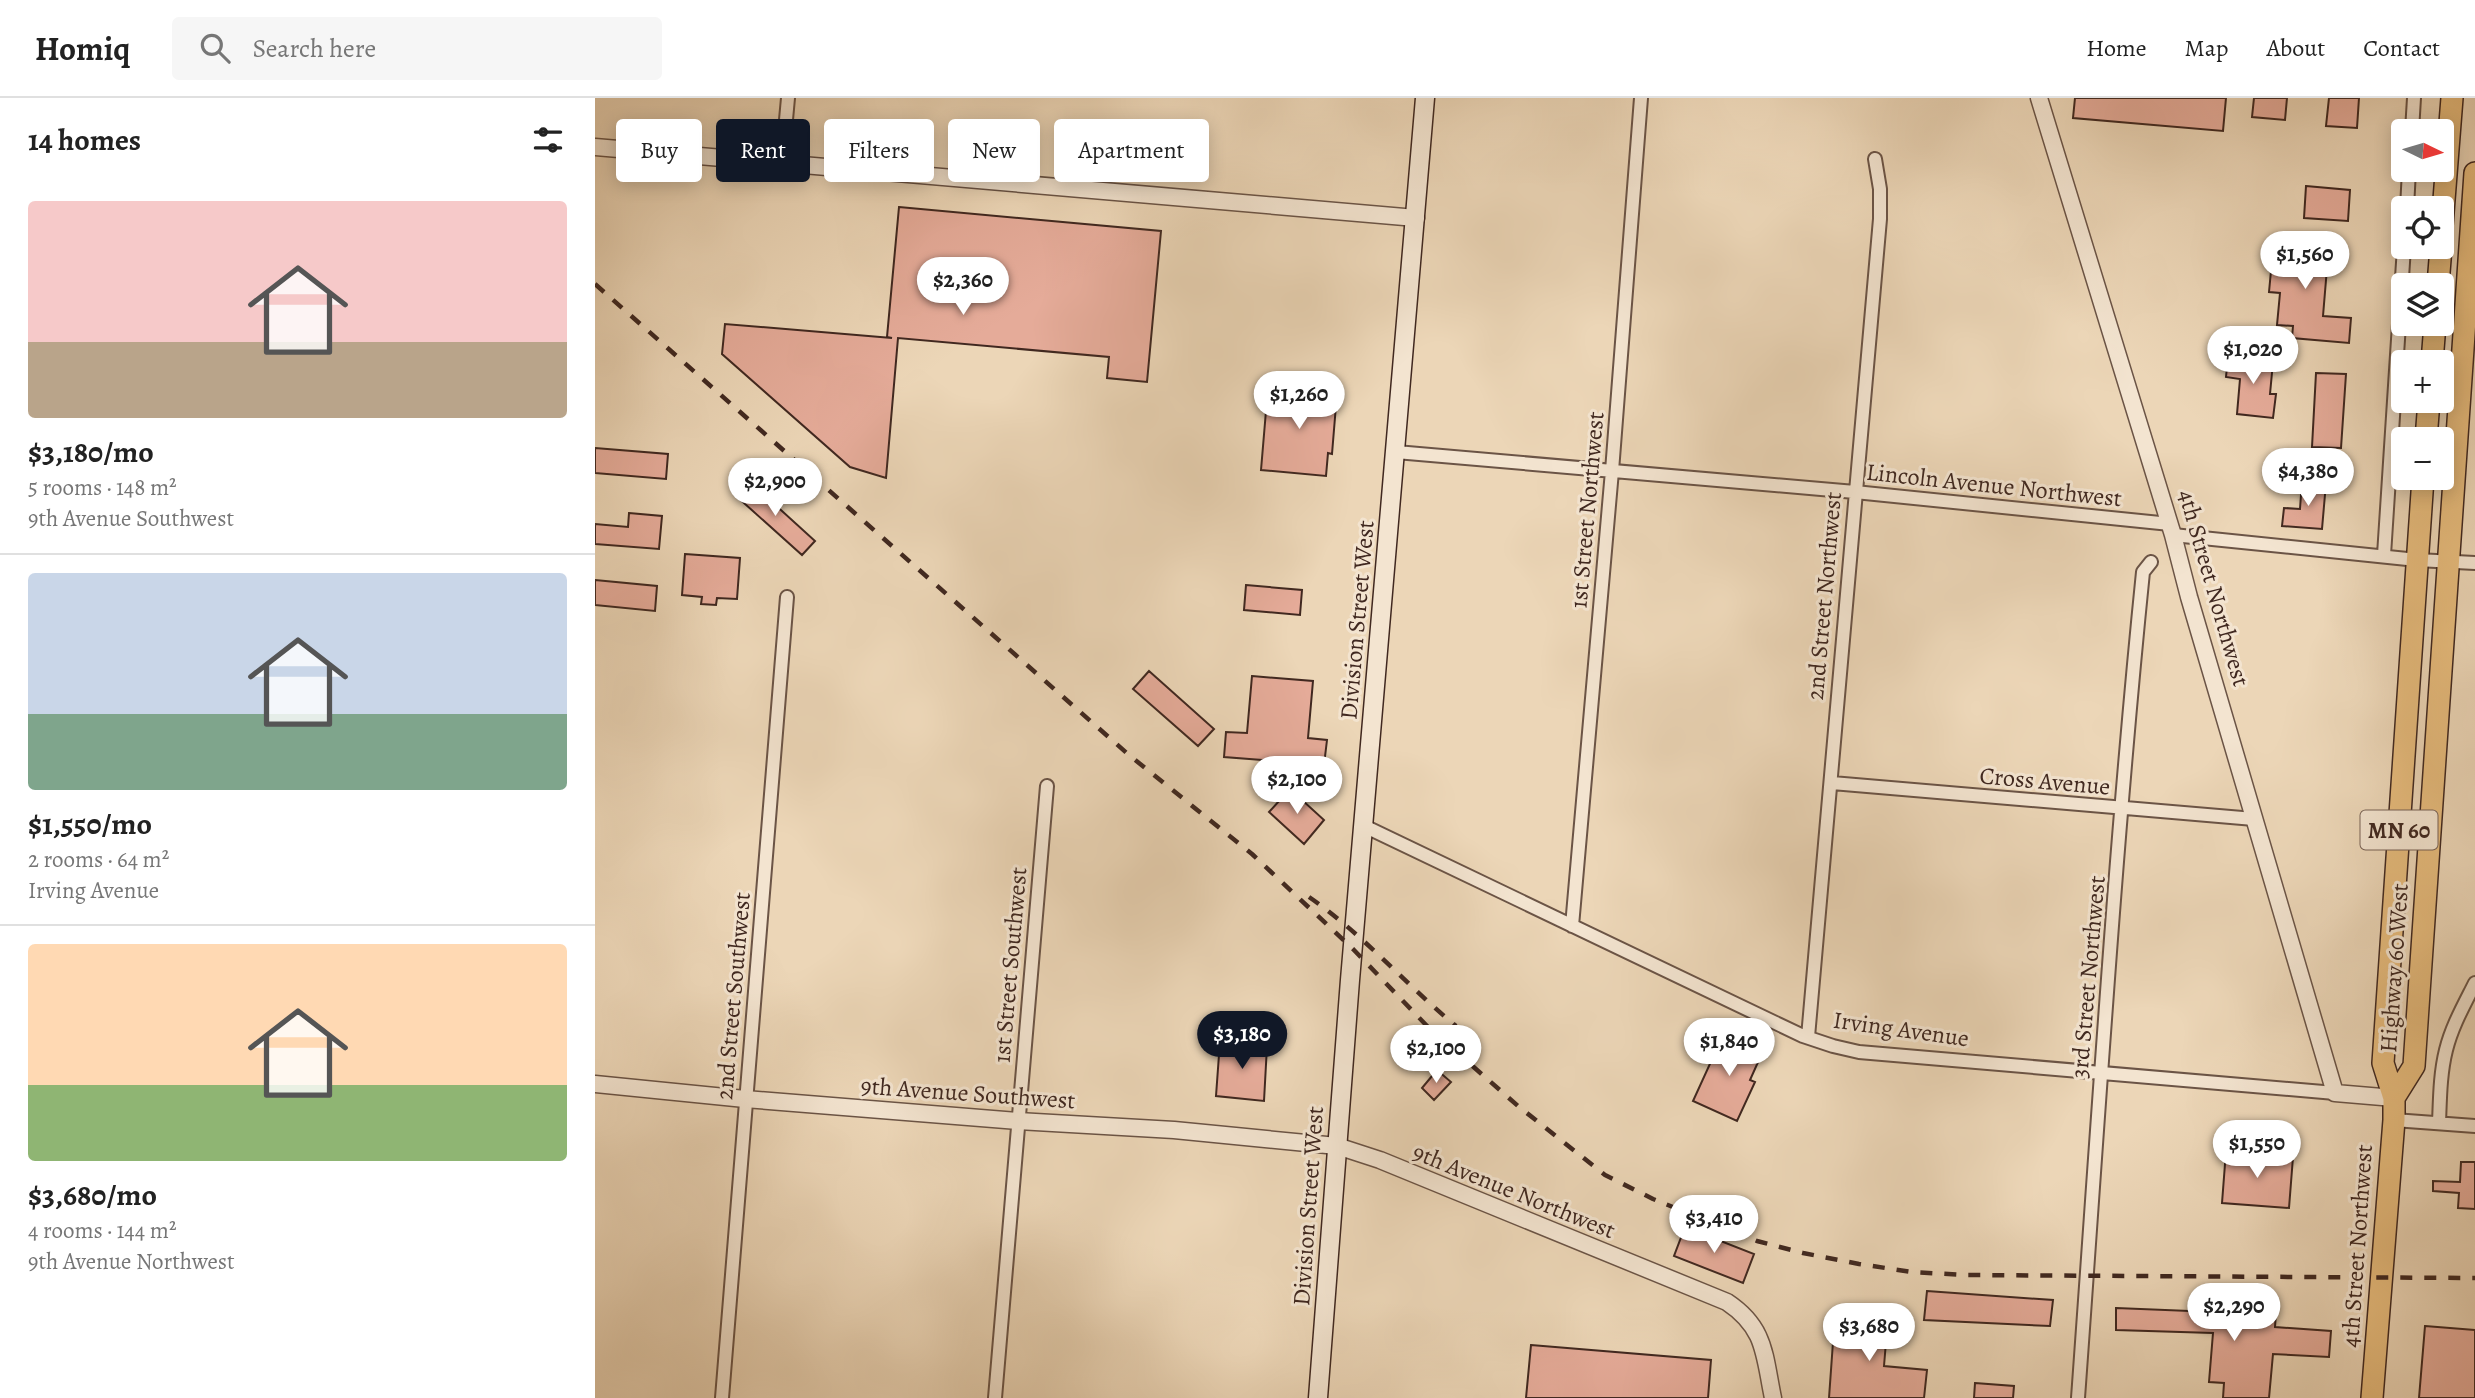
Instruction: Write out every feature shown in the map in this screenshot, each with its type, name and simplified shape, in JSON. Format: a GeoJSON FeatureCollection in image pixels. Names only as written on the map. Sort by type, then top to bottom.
{"type":"FeatureCollection","features":[{"type":"Feature","properties":{"kind":"main road","name":"Division Street West"},"geometry":{"type":"LineString","coordinates":[[1318,1398],[1425,98]]}},
{"type":"Feature","properties":{"kind":"main road"},"geometry":{"type":"LineString","coordinates":[[2444,196],[2451,98]]}},
{"type":"Feature","properties":{"kind":"main road","name":"Highway 60 West"},"geometry":{"type":"LineString","coordinates":[[2394,1098],[2414,1066],[2475,173]]}},
{"type":"Feature","properties":{"kind":"main road","name":"Highway 60 West"},"geometry":{"type":"LineString","coordinates":[[2394,1098],[2383,1063],[2422,490]]}},
{"type":"Feature","properties":{"kind":"main road","name":"4th Street Northwest"},"geometry":{"type":"LineString","coordinates":[[2372,1398],[2394,1098]]}},
{"type":"Feature","properties":{"kind":"street"},"geometry":{"type":"LineString","coordinates":[[786,119],[788,98]]}},
{"type":"Feature","properties":{"kind":"street","name":"1st Street Northwest"},"geometry":{"type":"LineString","coordinates":[[1572,926],[1641,98]]}},
{"type":"Feature","properties":{"kind":"street","name":"4th Street Northwest"},"geometry":{"type":"LineString","coordinates":[[2039,98],[2171,530],[2335,1093]]}},
{"type":"Feature","properties":{"kind":"street"},"geometry":{"type":"LineString","coordinates":[[2413,119],[2414,98]]}},
{"type":"Feature","properties":{"kind":"street"},"geometry":{"type":"LineString","coordinates":[[595,147],[716,157]]}},
{"type":"Feature","properties":{"kind":"street","name":"2nd Street Northwest"},"geometry":{"type":"LineString","coordinates":[[1808,1037],[1880,219],[1875,159]]}},
{"type":"Feature","properties":{"kind":"street"},"geometry":{"type":"LineString","coordinates":[[810,165],[1416,218]]}},
{"type":"Feature","properties":{"kind":"street"},"geometry":{"type":"LineString","coordinates":[[2384,555],[2403,259]]}},
{"type":"Feature","properties":{"kind":"street","name":"Lincoln Avenue Northwest"},"geometry":{"type":"LineString","coordinates":[[1396,452],[1855,492],[2417,560],[2475,563]]}},
{"type":"Feature","properties":{"kind":"street","name":"3rd Street Northwest"},"geometry":{"type":"LineString","coordinates":[[2078,1398],[2122,808],[2143,572],[2151,562]]}},
{"type":"Feature","properties":{"kind":"street","name":"2nd Street Southwest"},"geometry":{"type":"LineString","coordinates":[[722,1398],[787,597]]}},
{"type":"Feature","properties":{"kind":"street","name":"Cross Avenue"},"geometry":{"type":"LineString","coordinates":[[1832,783],[2254,819]]}},
{"type":"Feature","properties":{"kind":"street","name":"1st Street Southwest"},"geometry":{"type":"LineString","coordinates":[[995,1398],[1047,786]]}},
{"type":"Feature","properties":{"kind":"street","name":"Irving Avenue"},"geometry":{"type":"LineString","coordinates":[[1364,826],[1808,1037],[1833,1046],[1860,1052],[2394,1098]]}},
{"type":"Feature","properties":{"kind":"street"},"geometry":{"type":"LineString","coordinates":[[2439,1123],[2441,1078],[2446,1050],[2455,1023],[2475,983]]}},
{"type":"Feature","properties":{"kind":"street","name":"9th Avenue Southwest"},"geometry":{"type":"LineString","coordinates":[[595,1084],[745,1099],[1018,1121],[1174,1130],[1337,1146]]}},
{"type":"Feature","properties":{"kind":"street"},"geometry":{"type":"LineString","coordinates":[[2394,1120],[2475,1126]]}},
{"type":"Feature","properties":{"kind":"street","name":"9th Avenue Northwest"},"geometry":{"type":"LineString","coordinates":[[1337,1146],[1380,1160],[1727,1302],[1742,1312],[1754,1326],[1762,1344],[1772,1398]]}},
{"type":"Feature","properties":{"kind":"building"},"geometry":{"type":"Polygon","coordinates":[[[2075,98],[2226,98],[2223,131],[2073,118],[2075,98]]]}},
{"type":"Feature","properties":{"kind":"building"},"geometry":{"type":"Polygon","coordinates":[[[2254,98],[2287,98],[2285,120],[2252,117],[2254,98]]]}},
{"type":"Feature","properties":{"kind":"building"},"geometry":{"type":"Polygon","coordinates":[[[2329,98],[2359,98],[2357,128],[2326,126],[2329,98]]]}},
{"type":"Feature","properties":{"kind":"building"},"geometry":{"type":"Polygon","coordinates":[[[2306,186],[2350,190],[2348,221],[2304,218],[2306,186]]]}},
{"type":"Feature","properties":{"kind":"building"},"geometry":{"type":"Polygon","coordinates":[[[899,207],[1161,231],[1147,382],[1107,378],[1109,357],[898,338],[886,478],[850,467],[722,354],[725,324],[892,338],[887,337],[899,207]]]}},
{"type":"Feature","properties":{"kind":"building"},"geometry":{"type":"Polygon","coordinates":[[[2274,239],[2329,244],[2323,316],[2351,318],[2349,343],[2292,338],[2293,326],[2277,325],[2280,293],[2269,292],[2274,239]]]}},
{"type":"Feature","properties":{"kind":"building"},"geometry":{"type":"Polygon","coordinates":[[[2228,357],[2273,362],[2270,394],[2276,394],[2273,418],[2237,414],[2240,379],[2226,377],[2228,357]]]}},
{"type":"Feature","properties":{"kind":"building"},"geometry":{"type":"Polygon","coordinates":[[[2316,373],[2346,374],[2341,448],[2312,447],[2316,373]]]}},
{"type":"Feature","properties":{"kind":"building"},"geometry":{"type":"Polygon","coordinates":[[[1268,387],[1337,393],[1332,454],[1328,453],[1326,476],[1261,470],[1268,387]]]}},
{"type":"Feature","properties":{"kind":"building"},"geometry":{"type":"Polygon","coordinates":[[[595,448],[668,454],[666,479],[595,473],[595,448]]]}},
{"type":"Feature","properties":{"kind":"building"},"geometry":{"type":"Polygon","coordinates":[[[749,481],[815,541],[802,555],[735,495],[749,481]]]}},
{"type":"Feature","properties":{"kind":"building"},"geometry":{"type":"Polygon","coordinates":[[[2302,481],[2326,483],[2322,529],[2282,526],[2284,508],[2300,509],[2302,481]]]}},
{"type":"Feature","properties":{"kind":"building"},"geometry":{"type":"Polygon","coordinates":[[[629,513],[662,516],[659,549],[595,544],[595,524],[628,527],[629,513]]]}},
{"type":"Feature","properties":{"kind":"building"},"geometry":{"type":"Polygon","coordinates":[[[685,554],[740,558],[737,599],[717,598],[716,605],[701,604],[702,597],[682,595],[685,554]]]}},
{"type":"Feature","properties":{"kind":"building"},"geometry":{"type":"Polygon","coordinates":[[[595,580],[657,586],[655,611],[595,605],[595,580]]]}},
{"type":"Feature","properties":{"kind":"building"},"geometry":{"type":"Polygon","coordinates":[[[1246,585],[1302,590],[1300,615],[1244,610],[1246,585]]]}},
{"type":"Feature","properties":{"kind":"building"},"geometry":{"type":"Polygon","coordinates":[[[1149,671],[1214,729],[1198,746],[1133,689],[1149,671]]]}},
{"type":"Feature","properties":{"kind":"building"},"geometry":{"type":"Polygon","coordinates":[[[1252,676],[1313,681],[1308,738],[1327,740],[1324,765],[1224,757],[1226,732],[1247,733],[1252,676]]]}},
{"type":"Feature","properties":{"kind":"building"},"geometry":{"type":"Polygon","coordinates":[[[1290,789],[1324,820],[1304,844],[1269,812],[1290,789]]]}},
{"type":"Feature","properties":{"kind":"building"},"geometry":{"type":"Polygon","coordinates":[[[1724,1033],[1763,1051],[1750,1080],[1755,1082],[1737,1121],[1693,1101],[1724,1033]]]}},
{"type":"Feature","properties":{"kind":"building"},"geometry":{"type":"Polygon","coordinates":[[[1220,1041],[1267,1046],[1264,1101],[1216,1096],[1220,1041]]]}},
{"type":"Feature","properties":{"kind":"building"},"geometry":{"type":"Polygon","coordinates":[[[1437,1070],[1451,1082],[1434,1100],[1422,1088],[1437,1070]]]}},
{"type":"Feature","properties":{"kind":"building"},"geometry":{"type":"Polygon","coordinates":[[[2226,1151],[2293,1157],[2289,1208],[2222,1203],[2226,1151]]]}},
{"type":"Feature","properties":{"kind":"building"},"geometry":{"type":"Polygon","coordinates":[[[2461,1162],[2475,1162],[2475,1209],[2458,1208],[2459,1193],[2433,1191],[2433,1181],[2460,1182],[2461,1162]]]}},
{"type":"Feature","properties":{"kind":"building"},"geometry":{"type":"Polygon","coordinates":[[[1685,1227],[1754,1254],[1743,1283],[1674,1256],[1685,1227]]]}},
{"type":"Feature","properties":{"kind":"building"},"geometry":{"type":"Polygon","coordinates":[[[1927,1291],[2053,1300],[2050,1326],[1924,1320],[1927,1291]]]}},
{"type":"Feature","properties":{"kind":"building"},"geometry":{"type":"Polygon","coordinates":[[[2116,1308],[2214,1312],[2215,1308],[2276,1313],[2275,1327],[2331,1331],[2329,1357],[2273,1354],[2269,1398],[2223,1398],[2224,1383],[2209,1382],[2213,1333],[2116,1330],[2116,1308]]]}},
{"type":"Feature","properties":{"kind":"building"},"geometry":{"type":"Polygon","coordinates":[[[1835,1314],[1888,1318],[1884,1366],[1927,1370],[1924,1398],[1829,1398],[1835,1314]]]}},
{"type":"Feature","properties":{"kind":"building"},"geometry":{"type":"Polygon","coordinates":[[[2425,1326],[2475,1330],[2475,1398],[2419,1398],[2425,1326]]]}},
{"type":"Feature","properties":{"kind":"building"},"geometry":{"type":"Polygon","coordinates":[[[1531,1345],[1711,1360],[1708,1398],[1526,1398],[1531,1345]]]}},
{"type":"Feature","properties":{"kind":"building"},"geometry":{"type":"Polygon","coordinates":[[[1975,1383],[2014,1386],[2013,1398],[1974,1398],[1975,1383]]]}},
{"type":"Feature","properties":{"kind":"railway"},"geometry":{"type":"LineString","coordinates":[[595,284],[1129,755],[1252,854],[1353,949],[1427,1026],[1518,1106],[1605,1175],[1653,1199],[1757,1241],[1803,1253],[1912,1272],[1964,1275],[2475,1278]]}},
{"type":"Feature","properties":{"kind":"railway"},"geometry":{"type":"LineString","coordinates":[[1309,897],[1348,927],[1456,1026]]}}]}
